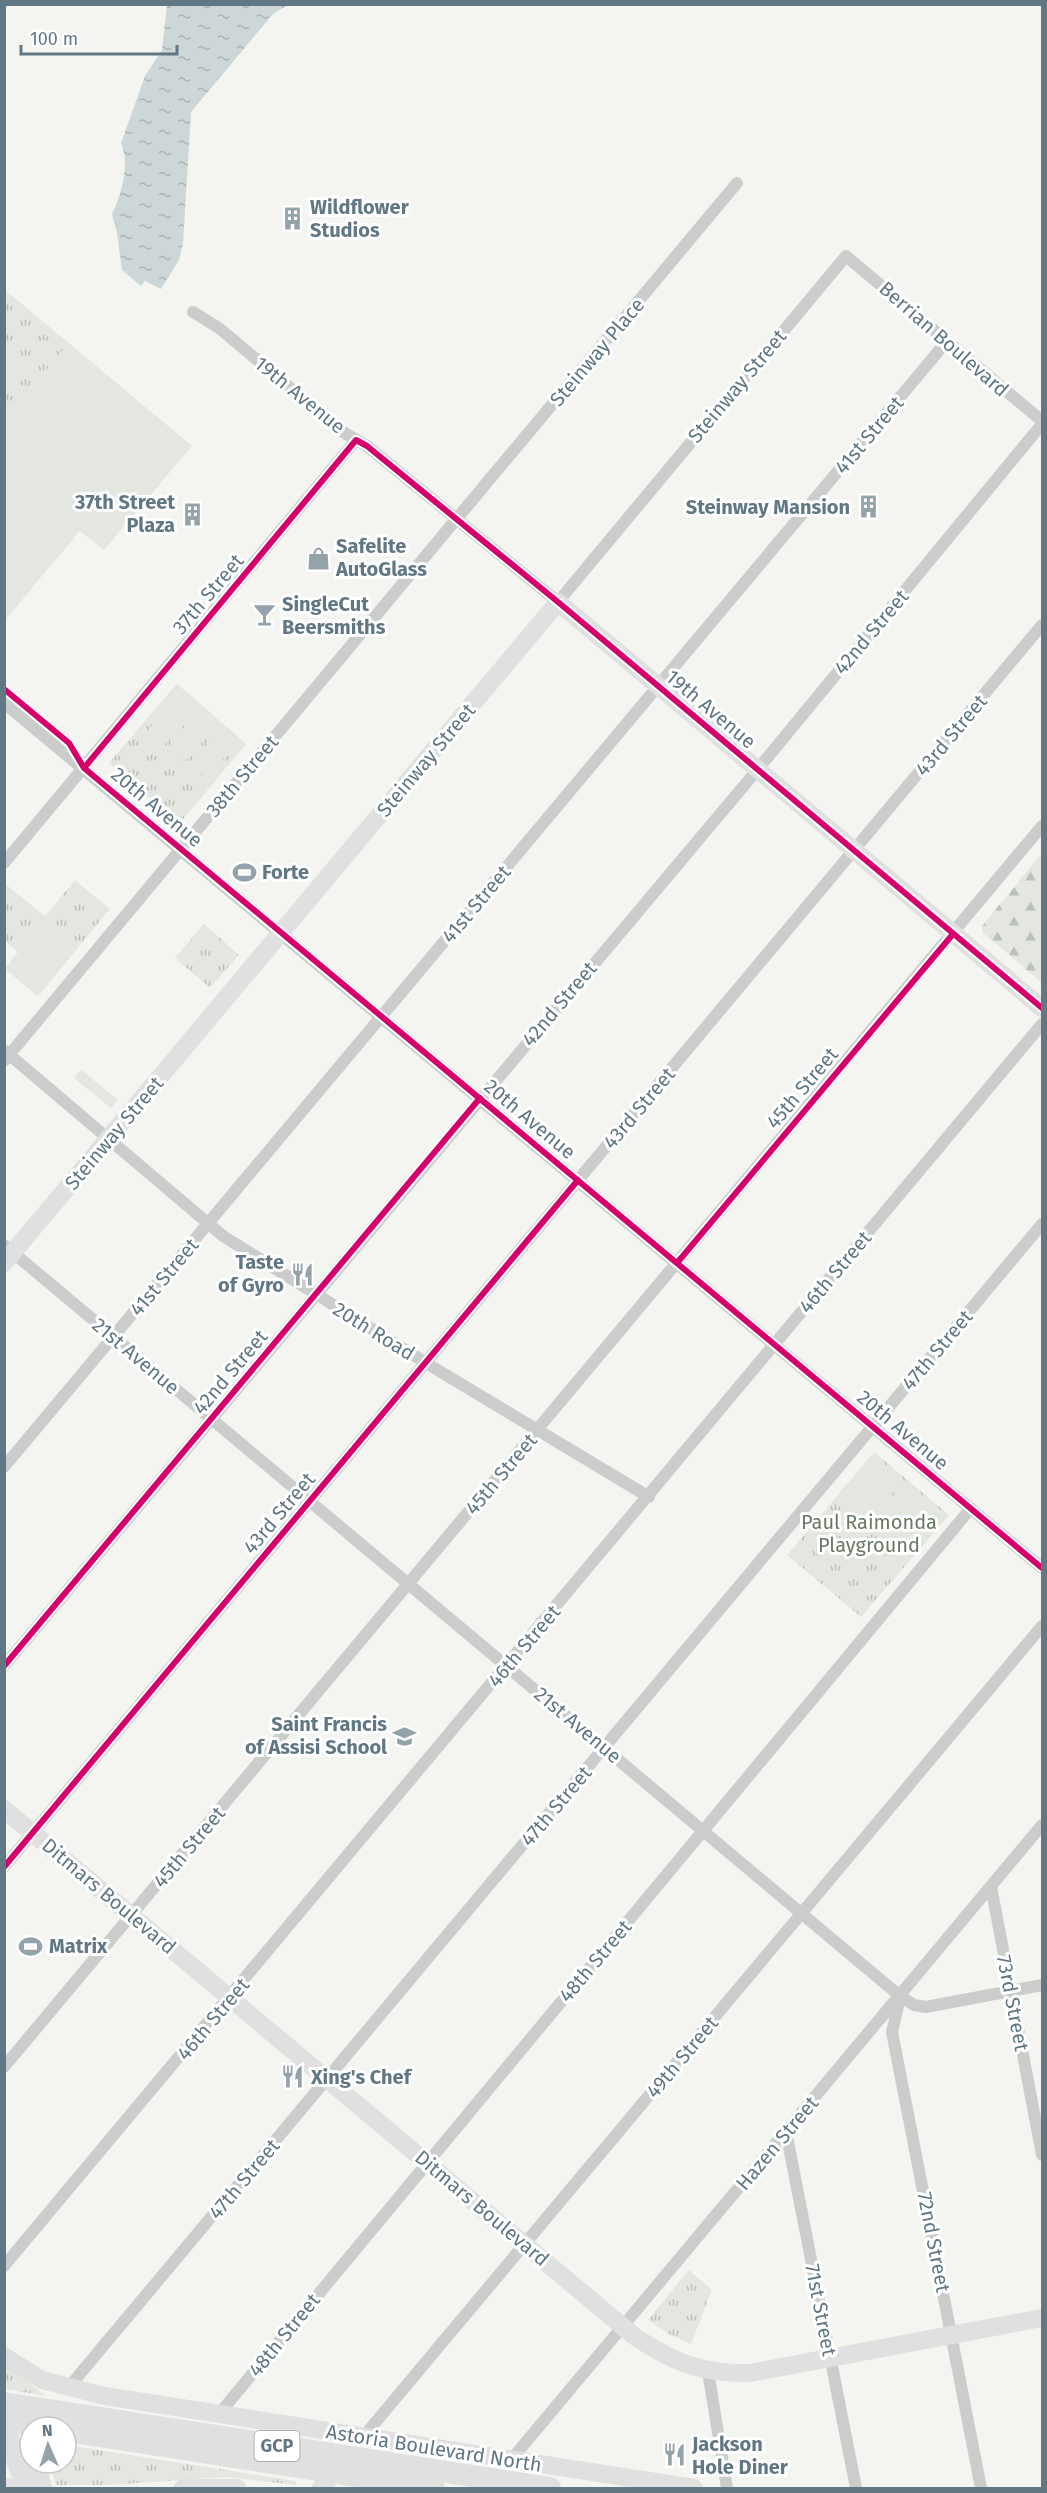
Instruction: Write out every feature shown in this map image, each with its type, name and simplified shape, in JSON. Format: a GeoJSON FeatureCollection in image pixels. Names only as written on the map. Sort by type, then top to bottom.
{"type":"FeatureCollection","features":[{"type":"Feature","properties":{"kind":"highway","name":"GCP"},"geometry":{"type":"LineString","coordinates":[[4,2403],[550,2488]]}},
{"type":"Feature","properties":{"kind":"highway","name":"GCP"},"geometry":{"type":"LineString","coordinates":[[78,2433],[434,2488]]}},
{"type":"Feature","properties":{"kind":"highway"},"geometry":{"type":"LineString","coordinates":[[7,2444],[20,2488]]}},
{"type":"Feature","properties":{"kind":"highway"},"geometry":{"type":"LineString","coordinates":[[7,2444],[28,2488]]}},
{"type":"Feature","properties":{"kind":"street","name":"Steinway Place"},"geometry":{"type":"LineString","coordinates":[[457,520],[737,183]]}},
{"type":"Feature","properties":{"kind":"street","name":"Berrian Boulevard"},"geometry":{"type":"LineString","coordinates":[[846,255],[1042,422]]}},
{"type":"Feature","properties":{"kind":"street","name":"Steinway Street"},"geometry":{"type":"LineString","coordinates":[[7,1254],[109,1138],[846,255]]}},
{"type":"Feature","properties":{"kind":"street","name":"19th Avenue"},"geometry":{"type":"LineString","coordinates":[[194,312],[219,328],[344,432],[367,446],[558,602],[1042,1008]]}},
{"type":"Feature","properties":{"kind":"street","name":"41st Street"},"geometry":{"type":"LineString","coordinates":[[4,1467],[947,341]]}},
{"type":"Feature","properties":{"kind":"street","name":"42nd Street"},"geometry":{"type":"LineString","coordinates":[[4,1666],[758,770],[1042,422]]}},
{"type":"Feature","properties":{"kind":"street","name":"37th Street"},"geometry":{"type":"LineString","coordinates":[[4,863],[356,440]]}},
{"type":"Feature","properties":{"kind":"street","name":"38th Street"},"geometry":{"type":"LineString","coordinates":[[6,1055],[457,520]]}},
{"type":"Feature","properties":{"kind":"street","name":"43rd Street"},"geometry":{"type":"LineString","coordinates":[[4,1867],[427,1364],[1042,625]]}},
{"type":"Feature","properties":{"kind":"street","name":"20th Avenue"},"geometry":{"type":"LineString","coordinates":[[4,703],[282,932],[1042,1568]]}},
{"type":"Feature","properties":{"kind":"street","name":"45th Street"},"geometry":{"type":"LineString","coordinates":[[4,2067],[1042,826]]}},
{"type":"Feature","properties":{"kind":"street","name":"46th Street"},"geometry":{"type":"LineString","coordinates":[[4,2266],[508,1666],[1042,1024]]}},
{"type":"Feature","properties":{"kind":"street","name":"20th Road"},"geometry":{"type":"LineString","coordinates":[[6,1055],[109,1138],[223,1236],[427,1364],[649,1497]]}},
{"type":"Feature","properties":{"kind":"street","name":"47th Street"},"geometry":{"type":"LineString","coordinates":[[69,2387],[1042,1224]]}},
{"type":"Feature","properties":{"kind":"street","name":"21st Avenue"},"geometry":{"type":"LineString","coordinates":[[7,1254],[113,1336],[900,1996],[914,2005],[926,2007],[1042,1985]]}},
{"type":"Feature","properties":{"kind":"street","name":"48th Street"},"geometry":{"type":"LineString","coordinates":[[219,2414],[971,1508]]}},
{"type":"Feature","properties":{"kind":"street","name":"49th Street"},"geometry":{"type":"LineString","coordinates":[[322,2488],[1042,1626]]}},
{"type":"Feature","properties":{"kind":"street","name":"Ditmars Boulevard"},"geometry":{"type":"LineString","coordinates":[[4,1809],[624,2326],[659,2352],[680,2363],[708,2371],[750,2373],[1042,2318]]}},
{"type":"Feature","properties":{"kind":"street","name":"Hazen Street"},"geometry":{"type":"LineString","coordinates":[[511,2460],[1042,1825]]}},
{"type":"Feature","properties":{"kind":"street","name":"73rd Street"},"geometry":{"type":"LineString","coordinates":[[991,1886],[1042,2156]]}},
{"type":"Feature","properties":{"kind":"street","name":"72nd Street"},"geometry":{"type":"LineString","coordinates":[[900,1996],[892,2032],[981,2488]]}},
{"type":"Feature","properties":{"kind":"street","name":"71st Street"},"geometry":{"type":"LineString","coordinates":[[786,2132],[856,2488]]}},
{"type":"Feature","properties":{"kind":"street","name":"Astoria Boulevard North"},"geometry":{"type":"LineString","coordinates":[[4,2356],[36,2377],[119,2399],[219,2414],[361,2441],[511,2460],[694,2488]]}},
{"type":"Feature","properties":{"kind":"street"},"geometry":{"type":"LineString","coordinates":[[708,2371],[727,2488]]}},
{"type":"Feature","properties":{"kind":"street"},"geometry":{"type":"LineString","coordinates":[[53,2415],[69,2387]]}},
{"type":"Feature","properties":{"kind":"street"},"geometry":{"type":"LineString","coordinates":[[4,2487],[11,2488]]}},
{"type":"Feature","properties":{"kind":"street"},"geometry":{"type":"LineString","coordinates":[[183,2488],[237,2488]]}},
{"type":"Feature","properties":{"kind":"green space"},"geometry":{"type":"Polygon","coordinates":[[[5,290],[69,343],[5,419],[5,290]]]}},
{"type":"Feature","properties":{"kind":"green space"},"geometry":{"type":"Polygon","coordinates":[[[69,343],[192,446],[104,550],[80,531],[5,620],[5,419],[69,343]]]}},
{"type":"Feature","properties":{"kind":"green space"},"geometry":{"type":"Polygon","coordinates":[[[5,344],[24,360],[5,383],[5,344]]]}},
{"type":"Feature","properties":{"kind":"green space"},"geometry":{"type":"Polygon","coordinates":[[[177,684],[246,744],[179,824],[109,763],[177,684]]]}},
{"type":"Feature","properties":{"kind":"green space"},"geometry":{"type":"Polygon","coordinates":[[[177,684],[246,744],[238,754],[167,695],[177,684]]]}},
{"type":"Feature","properties":{"kind":"green space"},"geometry":{"type":"Polygon","coordinates":[[[171,702],[188,717],[165,744],[148,730],[171,702]]]}},
{"type":"Feature","properties":{"kind":"green space"},"geometry":{"type":"Polygon","coordinates":[[[191,719],[209,734],[186,761],[168,747],[191,719]]]}},
{"type":"Feature","properties":{"kind":"green space"},"geometry":{"type":"Polygon","coordinates":[[[213,737],[230,751],[207,779],[190,764],[213,737]]]}},
{"type":"Feature","properties":{"kind":"green space"},"geometry":{"type":"Polygon","coordinates":[[[1042,853],[1042,983],[982,932],[982,926],[1042,853]]]}},
{"type":"Feature","properties":{"kind":"green space"},"geometry":{"type":"Polygon","coordinates":[[[75,880],[110,909],[38,996],[5,969],[18,952],[5,941],[4,883],[45,916],[75,880]]]}},
{"type":"Feature","properties":{"kind":"green space"},"geometry":{"type":"Polygon","coordinates":[[[42,922],[76,950],[38,996],[5,969],[42,922]]]}},
{"type":"Feature","properties":{"kind":"green space"},"geometry":{"type":"Polygon","coordinates":[[[204,924],[239,955],[210,988],[175,958],[204,924]]]}},
{"type":"Feature","properties":{"kind":"green space"},"geometry":{"type":"Polygon","coordinates":[[[81,1070],[118,1100],[111,1108],[74,1078],[81,1070]]]}},
{"type":"Feature","properties":{"kind":"green space","name":"Paul Raimonda Playground"},"geometry":{"type":"Polygon","coordinates":[[[874,1452],[949,1515],[861,1617],[787,1555],[874,1452]]]}},
{"type":"Feature","properties":{"kind":"green space"},"geometry":{"type":"Polygon","coordinates":[[[875,1458],[903,1481],[868,1523],[840,1500],[875,1458]]]}},
{"type":"Feature","properties":{"kind":"green space"},"geometry":{"type":"Polygon","coordinates":[[[910,1486],[943,1512],[925,1535],[891,1509],[910,1486]]]}},
{"type":"Feature","properties":{"kind":"green space"},"geometry":{"type":"Polygon","coordinates":[[[890,1510],[922,1537],[906,1557],[873,1530],[890,1510]]]}},
{"type":"Feature","properties":{"kind":"green space"},"geometry":{"type":"Polygon","coordinates":[[[689,2270],[712,2290],[691,2344],[669,2334],[648,2320],[689,2270]]]}},
{"type":"Feature","properties":{"kind":"green space"},"geometry":{"type":"Polygon","coordinates":[[[5,2364],[46,2396],[5,2389],[5,2364]]]}},
{"type":"Feature","properties":{"kind":"green space"},"geometry":{"type":"Polygon","coordinates":[[[78,2447],[296,2481],[296,2485],[226,2477],[109,2485],[56,2485],[53,2475],[78,2475],[78,2447]]]}},
{"type":"Feature","properties":{"kind":"water"},"geometry":{"type":"Polygon","coordinates":[[[167,5],[288,5],[273,14],[191,112],[183,243],[179,260],[161,289],[145,281],[141,286],[122,270],[112,214],[124,179],[125,160],[121,143],[145,76],[162,50],[167,5]]]}},
{"type":"Feature","properties":{"kind":"cycle path"},"geometry":{"type":"LineString","coordinates":[[84,768],[356,440],[367,446],[558,602],[1042,1008]]}},
{"type":"Feature","properties":{"kind":"cycle path"},"geometry":{"type":"LineString","coordinates":[[4,689],[69,743],[84,768],[1042,1568]]}},
{"type":"Feature","properties":{"kind":"cycle path"},"geometry":{"type":"LineString","coordinates":[[677,1263],[953,934]]}},
{"type":"Feature","properties":{"kind":"cycle path"},"geometry":{"type":"LineString","coordinates":[[4,1666],[480,1098]]}},
{"type":"Feature","properties":{"kind":"cycle path"},"geometry":{"type":"LineString","coordinates":[[4,1867],[578,1180]]}},
{"type":"Feature","properties":{"kind":"place","name":"Wildflower Studios"},"geometry":{"type":"Point","coordinates":[292,218]}},
{"type":"Feature","properties":{"kind":"place","name":"Steinway Mansion"},"geometry":{"type":"Point","coordinates":[868,507]}},
{"type":"Feature","properties":{"kind":"place","name":"37th Street Plaza"},"geometry":{"type":"Point","coordinates":[193,514]}},
{"type":"Feature","properties":{"kind":"place","name":"Safelite AutoGlass"},"geometry":{"type":"Point","coordinates":[318,558]}},
{"type":"Feature","properties":{"kind":"place","name":"SingleCut Beersmiths"},"geometry":{"type":"Point","coordinates":[264,615]}},
{"type":"Feature","properties":{"kind":"place","name":"Forte"},"geometry":{"type":"Point","coordinates":[244,872]}},
{"type":"Feature","properties":{"kind":"place","name":"Taste of Gyro"},"geometry":{"type":"Point","coordinates":[302,1274]}},
{"type":"Feature","properties":{"kind":"place","name":"Saint Francis of Assisi School"},"geometry":{"type":"Point","coordinates":[405,1736]}},
{"type":"Feature","properties":{"kind":"place","name":"Matrix"},"geometry":{"type":"Point","coordinates":[31,1946]}},
{"type":"Feature","properties":{"kind":"place","name":"Xing's Chef"},"geometry":{"type":"Point","coordinates":[293,2077]}},
{"type":"Feature","properties":{"kind":"place","name":"Jackson Hole Diner"},"geometry":{"type":"Point","coordinates":[674,2455]}}]}
